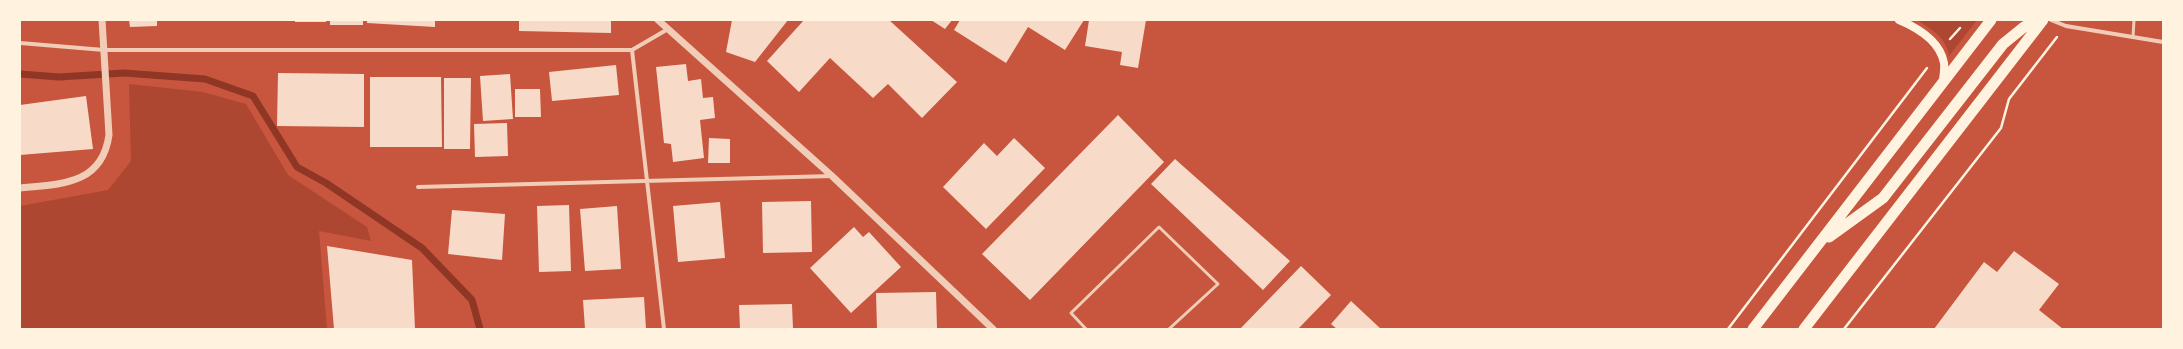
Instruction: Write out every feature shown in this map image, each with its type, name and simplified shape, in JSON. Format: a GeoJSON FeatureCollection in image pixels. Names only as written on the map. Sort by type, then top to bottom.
{"type":"FeatureCollection","features":[{"type":"Feature","properties":{"kind":"highway"},"geometry":{"type":"LineString","coordinates":[[1753,329],[1991,20]]}},
{"type":"Feature","properties":{"kind":"highway"},"geometry":{"type":"LineString","coordinates":[[1819,244],[1883,198],[2003,44],[2024,27],[2037,20]]}},
{"type":"Feature","properties":{"kind":"highway"},"geometry":{"type":"LineString","coordinates":[[1804,329],[2043,20]]}},
{"type":"Feature","properties":{"kind":"main road"},"geometry":{"type":"LineString","coordinates":[[1899,20],[1926,34],[1940,51],[1944,64],[1943,82]]}},
{"type":"Feature","properties":{"kind":"street"},"geometry":{"type":"LineString","coordinates":[[20,188],[57,184],[80,178],[97,166],[107,149],[109,135],[108,105],[102,20]]}},
{"type":"Feature","properties":{"kind":"street"},"geometry":{"type":"LineString","coordinates":[[658,20],[832,176],[993,329]]}},
{"type":"Feature","properties":{"kind":"street"},"geometry":{"type":"LineString","coordinates":[[2051,20],[2066,26],[2163,42]]}},
{"type":"Feature","properties":{"kind":"street"},"geometry":{"type":"LineString","coordinates":[[20,44],[104,50],[632,50],[668,28]]}},
{"type":"Feature","properties":{"kind":"street"},"geometry":{"type":"LineString","coordinates":[[632,50],[664,329]]}},
{"type":"Feature","properties":{"kind":"street"},"geometry":{"type":"LineString","coordinates":[[418,187],[832,176]]}},
{"type":"Feature","properties":{"kind":"lane"},"geometry":{"type":"LineString","coordinates":[[2133,37],[2134,20]]}},
{"type":"Feature","properties":{"kind":"lane"},"geometry":{"type":"LineString","coordinates":[[1086,329],[1071,313],[1159,227],[1218,284],[1169,329]]}},
{"type":"Feature","properties":{"kind":"path"},"geometry":{"type":"LineString","coordinates":[[1728,329],[1940,51],[1963,25]]}},
{"type":"Feature","properties":{"kind":"path"},"geometry":{"type":"LineString","coordinates":[[1844,329],[2001,128],[2009,99],[2066,26]]}},
{"type":"Feature","properties":{"kind":"shaded area"},"geometry":{"type":"Polygon","coordinates":[[[1917,20],[1977,20],[1949,56],[1948,50],[1942,39],[1917,20]]]}},
{"type":"Feature","properties":{"kind":"shaded area"},"geometry":{"type":"Polygon","coordinates":[[[129,84],[203,92],[246,104],[288,175],[367,227],[371,241],[319,231],[327,329],[20,329],[20,206],[108,190],[131,161],[129,84]]]}},
{"type":"Feature","properties":{"kind":"building"},"geometry":{"type":"Polygon","coordinates":[[[129,20],[157,20],[157,26],[130,27],[129,20]]]}},
{"type":"Feature","properties":{"kind":"building"},"geometry":{"type":"Polygon","coordinates":[[[295,20],[326,20],[326,22],[295,22],[295,20]]]}},
{"type":"Feature","properties":{"kind":"building"},"geometry":{"type":"Polygon","coordinates":[[[330,20],[363,20],[363,25],[330,25],[330,20]]]}},
{"type":"Feature","properties":{"kind":"building"},"geometry":{"type":"Polygon","coordinates":[[[367,20],[435,20],[435,27],[367,23],[367,20]]]}},
{"type":"Feature","properties":{"kind":"building"},"geometry":{"type":"Polygon","coordinates":[[[519,20],[611,20],[611,33],[519,31],[519,20]]]}},
{"type":"Feature","properties":{"kind":"building"},"geometry":{"type":"Polygon","coordinates":[[[732,20],[788,20],[755,62],[726,52],[732,20]]]}},
{"type":"Feature","properties":{"kind":"building"},"geometry":{"type":"Polygon","coordinates":[[[804,20],[889,20],[957,82],[922,118],[888,84],[873,98],[830,58],[799,92],[767,61],[804,20]]]}},
{"type":"Feature","properties":{"kind":"building"},"geometry":{"type":"Polygon","coordinates":[[[931,20],[952,20],[945,29],[931,20]]]}},
{"type":"Feature","properties":{"kind":"building"},"geometry":{"type":"Polygon","coordinates":[[[960,20],[1084,20],[1065,50],[1028,27],[1006,63],[954,30],[960,20]]]}},
{"type":"Feature","properties":{"kind":"building"},"geometry":{"type":"Polygon","coordinates":[[[1089,20],[1146,20],[1138,68],[1120,65],[1122,52],[1085,46],[1089,20]]]}},
{"type":"Feature","properties":{"kind":"building"},"geometry":{"type":"Polygon","coordinates":[[[686,64],[688,81],[701,79],[703,98],[713,97],[715,118],[700,120],[704,158],[673,162],[671,144],[664,143],[656,67],[686,64]]]}},
{"type":"Feature","properties":{"kind":"building"},"geometry":{"type":"Polygon","coordinates":[[[616,65],[619,95],[552,101],[549,72],[616,65]]]}},
{"type":"Feature","properties":{"kind":"building"},"geometry":{"type":"Polygon","coordinates":[[[278,73],[364,74],[364,127],[277,126],[278,73]]]}},
{"type":"Feature","properties":{"kind":"building"},"geometry":{"type":"Polygon","coordinates":[[[510,74],[513,119],[483,121],[480,76],[510,74]]]}},
{"type":"Feature","properties":{"kind":"building"},"geometry":{"type":"Polygon","coordinates":[[[370,77],[441,77],[442,147],[370,147],[370,77]]]}},
{"type":"Feature","properties":{"kind":"building"},"geometry":{"type":"Polygon","coordinates":[[[444,78],[471,78],[470,149],[444,149],[444,78]]]}},
{"type":"Feature","properties":{"kind":"building"},"geometry":{"type":"Polygon","coordinates":[[[515,89],[540,89],[541,117],[515,117],[515,89]]]}},
{"type":"Feature","properties":{"kind":"building"},"geometry":{"type":"Polygon","coordinates":[[[86,96],[93,149],[20,155],[20,105],[86,96]]]}},
{"type":"Feature","properties":{"kind":"building"},"geometry":{"type":"Polygon","coordinates":[[[1118,115],[1164,162],[1030,300],[982,254],[1118,115]]]}},
{"type":"Feature","properties":{"kind":"building"},"geometry":{"type":"Polygon","coordinates":[[[507,123],[508,156],[475,157],[474,124],[507,123]]]}},
{"type":"Feature","properties":{"kind":"building"},"geometry":{"type":"Polygon","coordinates":[[[709,138],[730,139],[730,163],[708,163],[709,138]]]}},
{"type":"Feature","properties":{"kind":"building"},"geometry":{"type":"Polygon","coordinates":[[[1014,138],[1045,168],[986,229],[943,187],[984,143],[997,156],[1014,138]]]}},
{"type":"Feature","properties":{"kind":"building"},"geometry":{"type":"Polygon","coordinates":[[[1175,159],[1290,261],[1263,290],[1151,184],[1175,159]]]}},
{"type":"Feature","properties":{"kind":"building"},"geometry":{"type":"Polygon","coordinates":[[[811,201],[812,252],[763,253],[762,202],[811,201]]]}},
{"type":"Feature","properties":{"kind":"building"},"geometry":{"type":"Polygon","coordinates":[[[720,202],[725,258],[678,262],[673,206],[720,202]]]}},
{"type":"Feature","properties":{"kind":"building"},"geometry":{"type":"Polygon","coordinates":[[[569,205],[571,271],[539,272],[537,206],[569,205]]]}},
{"type":"Feature","properties":{"kind":"building"},"geometry":{"type":"Polygon","coordinates":[[[617,206],[621,269],[585,271],[580,209],[617,206]]]}},
{"type":"Feature","properties":{"kind":"building"},"geometry":{"type":"Polygon","coordinates":[[[452,210],[505,214],[502,260],[448,254],[452,210]]]}},
{"type":"Feature","properties":{"kind":"building"},"geometry":{"type":"Polygon","coordinates":[[[854,227],[863,237],[869,232],[901,267],[851,313],[810,268],[854,227]]]}},
{"type":"Feature","properties":{"kind":"building"},"geometry":{"type":"Polygon","coordinates":[[[327,246],[412,260],[415,329],[334,329],[327,246]]]}},
{"type":"Feature","properties":{"kind":"building"},"geometry":{"type":"Polygon","coordinates":[[[2014,251],[2059,284],[2039,310],[2063,329],[1934,329],[1984,262],[1997,272],[2014,251]]]}},
{"type":"Feature","properties":{"kind":"building"},"geometry":{"type":"Polygon","coordinates":[[[1301,266],[1331,295],[1298,329],[1240,329],[1301,266]]]}},
{"type":"Feature","properties":{"kind":"building"},"geometry":{"type":"Polygon","coordinates":[[[936,292],[937,329],[877,329],[876,293],[936,292]]]}},
{"type":"Feature","properties":{"kind":"building"},"geometry":{"type":"Polygon","coordinates":[[[644,297],[646,329],[585,329],[583,300],[644,297]]]}},
{"type":"Feature","properties":{"kind":"building"},"geometry":{"type":"Polygon","coordinates":[[[1351,301],[1381,329],[1337,329],[1331,324],[1351,301]]]}},
{"type":"Feature","properties":{"kind":"building"},"geometry":{"type":"Polygon","coordinates":[[[792,304],[793,329],[740,329],[739,305],[792,304]]]}},
{"type":"Feature","properties":{"kind":"waterway"},"geometry":{"type":"LineString","coordinates":[[20,74],[59,77],[124,73],[205,79],[253,96],[297,167],[326,183],[422,248],[472,300],[480,329]]}}]}
